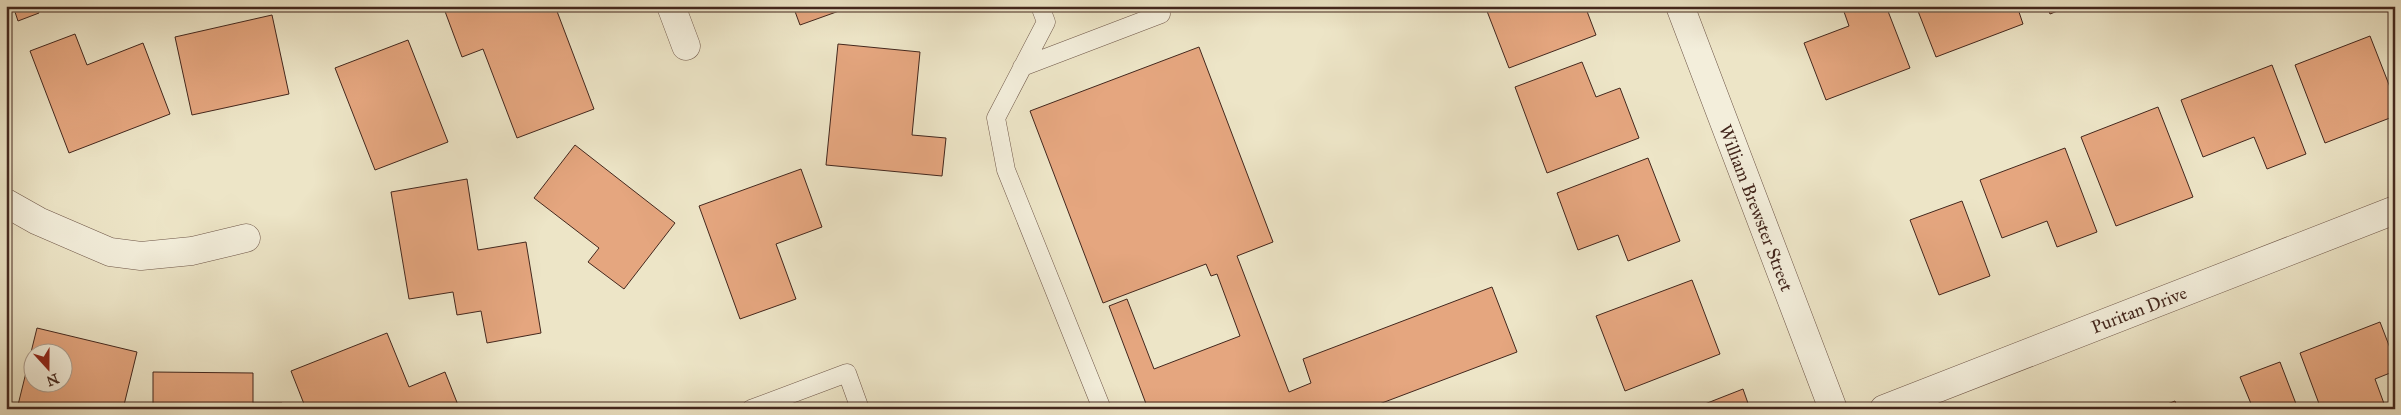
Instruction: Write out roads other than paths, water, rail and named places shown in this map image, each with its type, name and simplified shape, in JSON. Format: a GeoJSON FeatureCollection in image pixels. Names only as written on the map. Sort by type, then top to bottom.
{"type":"FeatureCollection","features":[{"type":"Feature","properties":{"kind":"street"},"geometry":{"type":"LineString","coordinates":[[671,6],[686,46]]}},
{"type":"Feature","properties":{"kind":"street","name":"William Brewster Street"},"geometry":{"type":"LineString","coordinates":[[1680,6],[1833,409]]}},
{"type":"Feature","properties":{"kind":"street"},"geometry":{"type":"LineString","coordinates":[[6,203],[38,221],[110,252],[141,256],[184,252],[246,238]]}},
{"type":"Feature","properties":{"kind":"street","name":"Puritan Drive"},"geometry":{"type":"LineString","coordinates":[[1884,409],[2395,210]]}},
{"type":"Feature","properties":{"kind":"lane"},"geometry":{"type":"LineString","coordinates":[[1040,6],[1046,22],[996,118],[1006,170],[1102,409]]}},
{"type":"Feature","properties":{"kind":"lane"},"geometry":{"type":"LineString","coordinates":[[1022,67],[1161,14],[1158,6]]}},
{"type":"Feature","properties":{"kind":"lane"},"geometry":{"type":"LineString","coordinates":[[751,409],[846,374],[860,409]]}}]}
